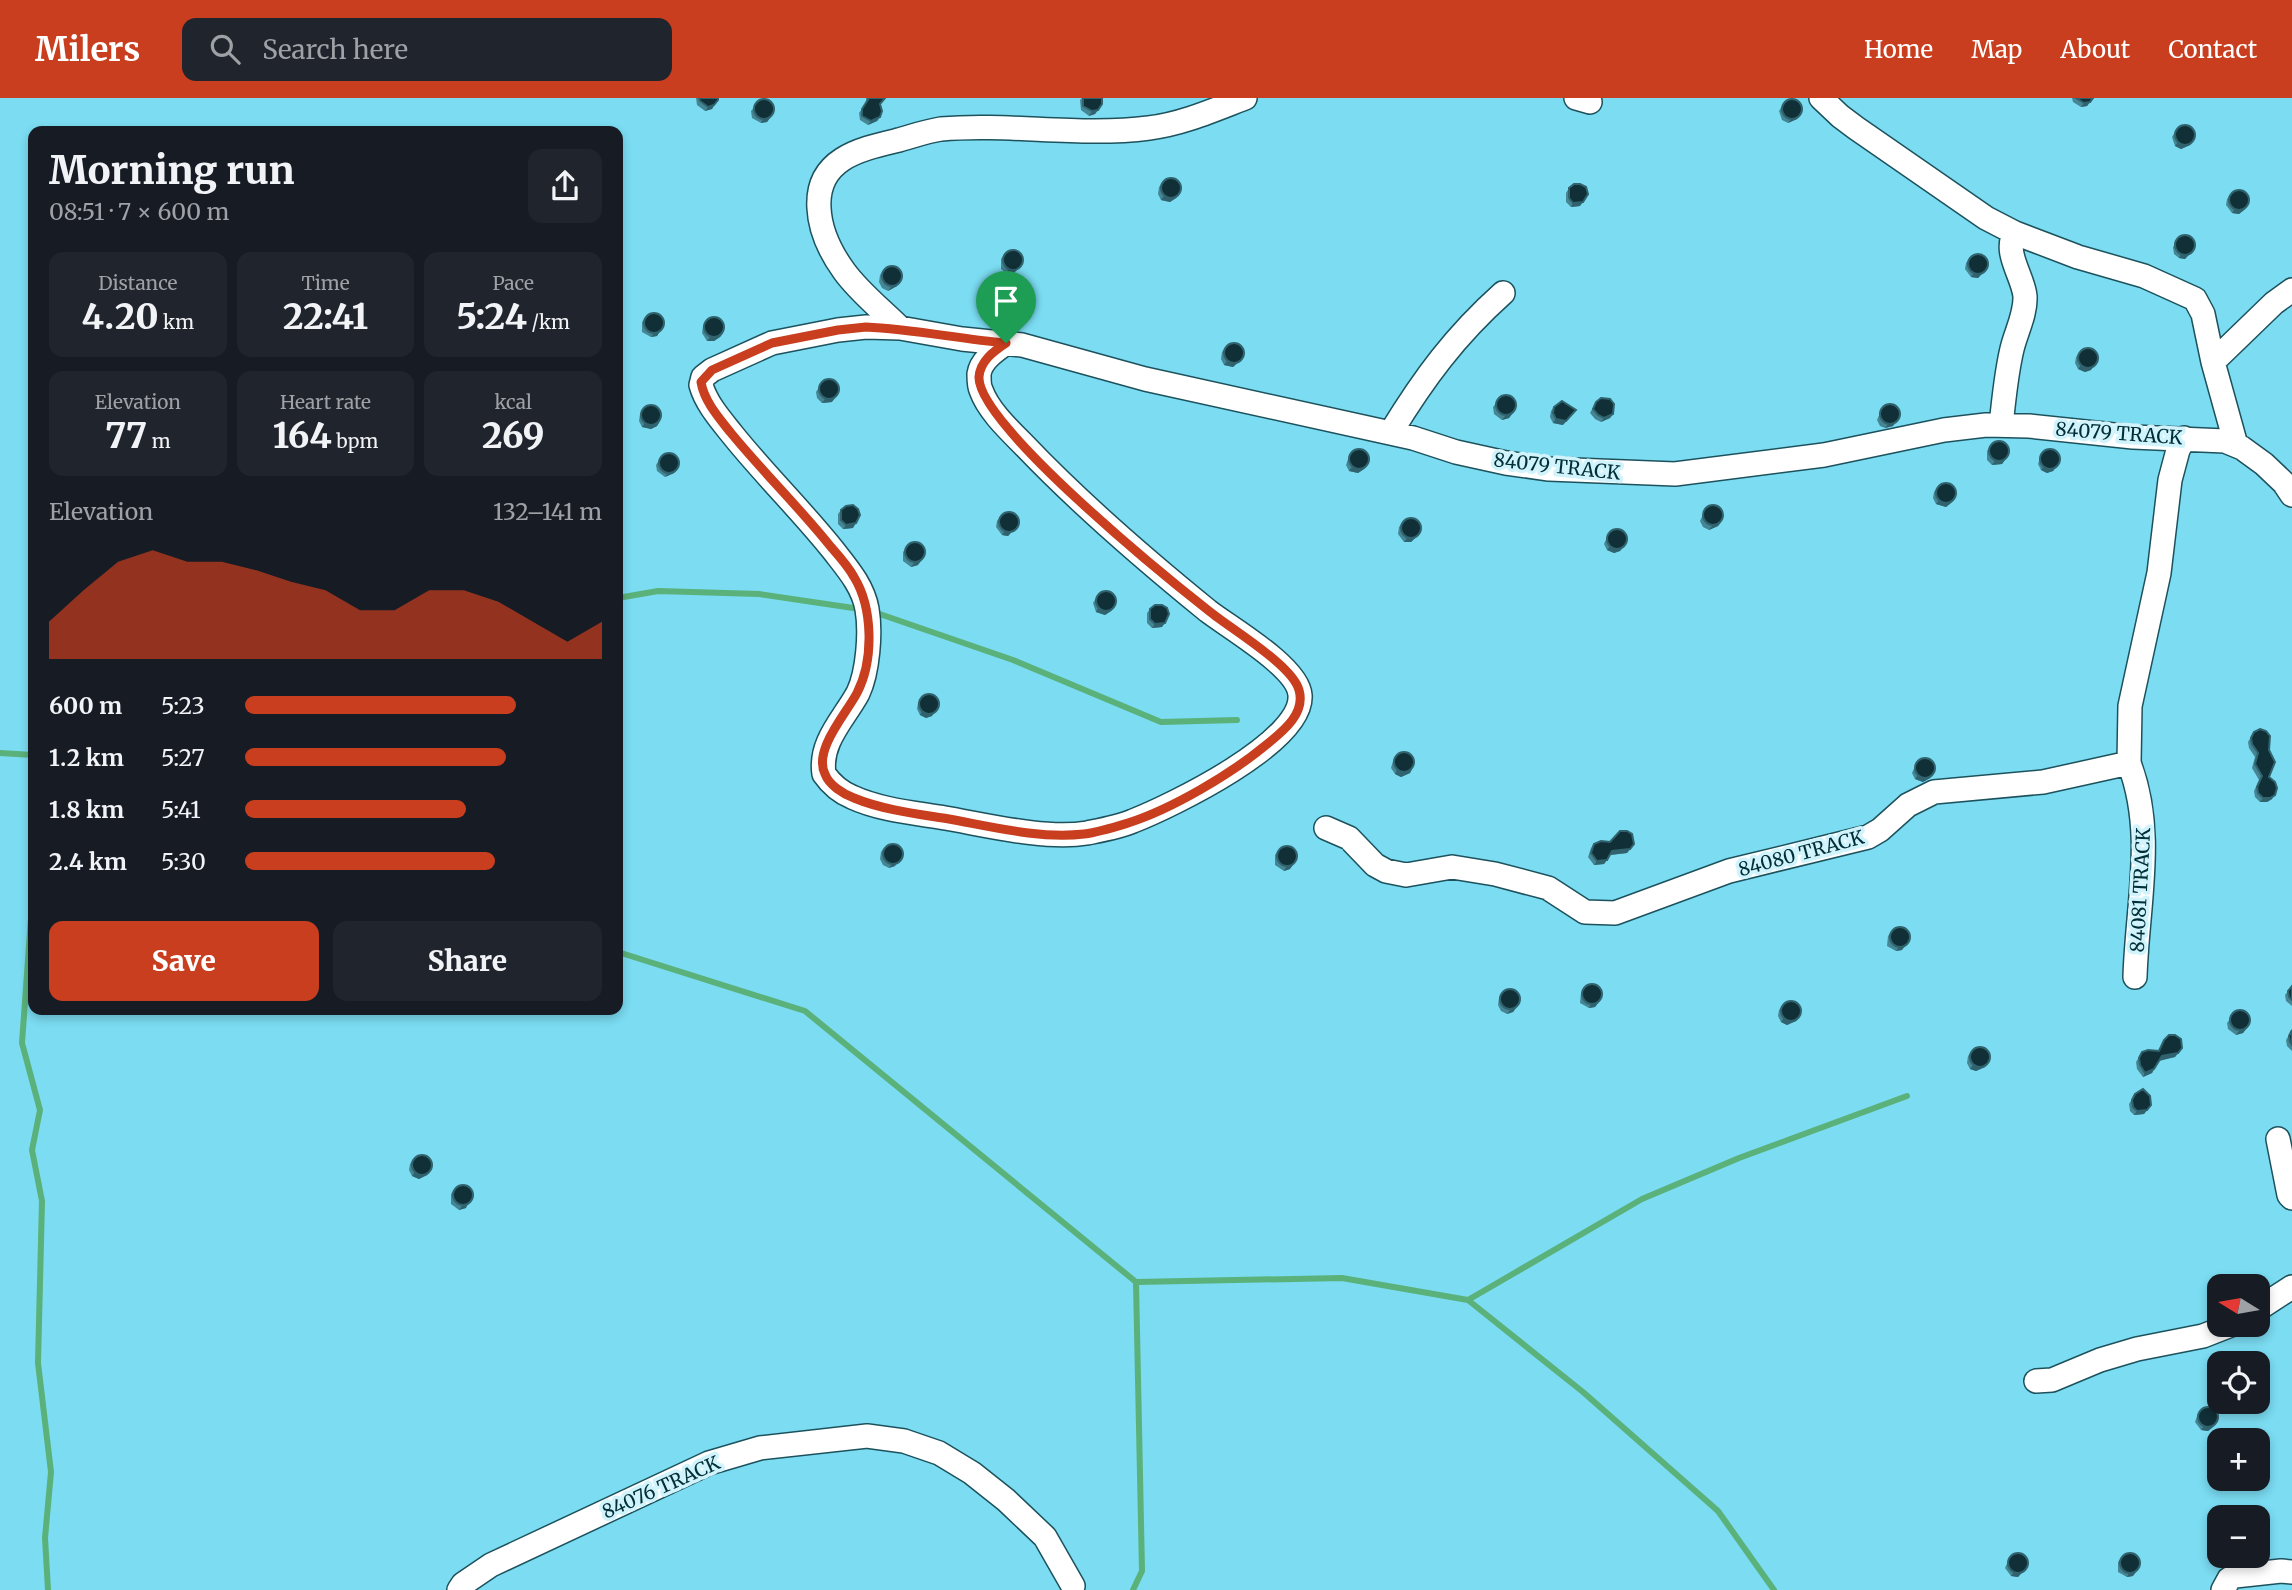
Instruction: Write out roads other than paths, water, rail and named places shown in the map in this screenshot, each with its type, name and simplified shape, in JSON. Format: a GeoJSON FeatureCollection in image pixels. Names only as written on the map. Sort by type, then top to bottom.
{"type":"FeatureCollection","features":[{"type":"Feature","properties":{"kind":"street"},"geometry":{"type":"LineString","coordinates":[[900,328],[844,272],[827,243],[819,216],[819,201],[826,174],[849,154],[939,130],[1028,128],[1116,131],[1150,128],[1180,122],[1245,98]]}},
{"type":"Feature","properties":{"kind":"street"},"geometry":{"type":"LineString","coordinates":[[1821,98],[1856,128],[1986,218],[2015,233],[2078,257],[2144,276],[2195,299],[2203,314],[2236,446]]}},
{"type":"Feature","properties":{"kind":"street"},"geometry":{"type":"LineString","coordinates":[[2001,425],[2006,373],[2024,310],[2025,295],[2011,252],[2015,233]]}},
{"type":"Feature","properties":{"kind":"street"},"geometry":{"type":"LineString","coordinates":[[2213,362],[2274,303],[2292,290]]}},
{"type":"Feature","properties":{"kind":"street"},"geometry":{"type":"LineString","coordinates":[[1391,432],[1454,340],[1503,293]]}},
{"type":"Feature","properties":{"kind":"street","name":"84079 TRACK"},"geometry":{"type":"LineString","coordinates":[[1006,343],[993,352],[979,374],[980,390],[1005,425],[1052,474],[1113,529],[1209,611],[1288,673],[1299,688],[1300,696],[1296,714],[1284,730],[1253,756],[1198,792],[1130,822],[1084,834],[1027,833],[903,811],[853,798],[838,789],[824,774],[823,753],[858,692],[867,660],[868,610],[854,576],[807,517],[754,461],[716,414],[701,385],[703,377],[712,370],[772,343],[838,330],[900,328],[962,339],[1006,343],[1022,345],[1216,395],[1391,432],[1506,463],[1549,468],[1675,474],[1824,456],[1944,430],[2001,425],[2029,426],[2133,438],[2225,441],[2264,464],[2284,483],[2292,495]]}},
{"type":"Feature","properties":{"kind":"street"},"geometry":{"type":"LineString","coordinates":[[2129,763],[2130,706],[2159,573],[2170,480],[2184,438]]}},
{"type":"Feature","properties":{"kind":"street","name":"84080 TRACK"},"geometry":{"type":"LineString","coordinates":[[1326,828],[1349,838],[1376,865],[1386,871],[1406,874],[1452,867],[1495,874],[1548,888],[1586,912],[1615,913],[1729,872],[1868,836],[1880,830],[1908,805],[1934,792],[2043,782],[2129,763]]}},
{"type":"Feature","properties":{"kind":"street","name":"84081 TRACK"},"geometry":{"type":"LineString","coordinates":[[2129,763],[2138,787],[2144,820],[2144,864],[2136,937],[2135,977]]}},
{"type":"Feature","properties":{"kind":"street"},"geometry":{"type":"LineString","coordinates":[[2278,1139],[2289,1195],[2292,1198]]}},
{"type":"Feature","properties":{"kind":"street"},"geometry":{"type":"LineString","coordinates":[[2270,1301],[2292,1287]]}},
{"type":"Feature","properties":{"kind":"street"},"geometry":{"type":"LineString","coordinates":[[2036,1381],[2052,1380],[2137,1349],[2207,1334]]}},
{"type":"Feature","properties":{"kind":"street","name":"84076 TRACK"},"geometry":{"type":"LineString","coordinates":[[459,1590],[463,1584],[491,1565],[709,1462],[760,1448],[867,1436],[904,1441],[939,1453],[972,1473],[1006,1500],[1045,1537],[1073,1586]]}},
{"type":"Feature","properties":{"kind":"street"},"geometry":{"type":"LineString","coordinates":[[2223,1590],[2229,1579],[2235,1576],[2292,1572]]}},
{"type":"Feature","properties":{"kind":"waterway"},"geometry":{"type":"LineString","coordinates":[[623,597],[658,591],[759,594],[860,609]]}},
{"type":"Feature","properties":{"kind":"waterway"},"geometry":{"type":"LineString","coordinates":[[871,611],[1013,660],[1161,722],[1237,720]]}},
{"type":"Feature","properties":{"kind":"waterway"},"geometry":{"type":"LineString","coordinates":[[0,753],[28,755]]}},
{"type":"Feature","properties":{"kind":"waterway"},"geometry":{"type":"LineString","coordinates":[[623,954],[805,1011],[1136,1282],[1142,1571],[1133,1590]]}},
{"type":"Feature","properties":{"kind":"waterway"},"geometry":{"type":"LineString","coordinates":[[28,960],[22,1043],[40,1110],[32,1150],[42,1201],[38,1363],[51,1472],[45,1538],[48,1590]]}},
{"type":"Feature","properties":{"kind":"waterway"},"geometry":{"type":"LineString","coordinates":[[1468,1300],[1642,1199],[1739,1158],[1907,1096]]}},
{"type":"Feature","properties":{"kind":"waterway"},"geometry":{"type":"LineString","coordinates":[[1136,1282],[1342,1278],[1468,1300],[1583,1392],[1718,1511],[1774,1590]]}}]}
